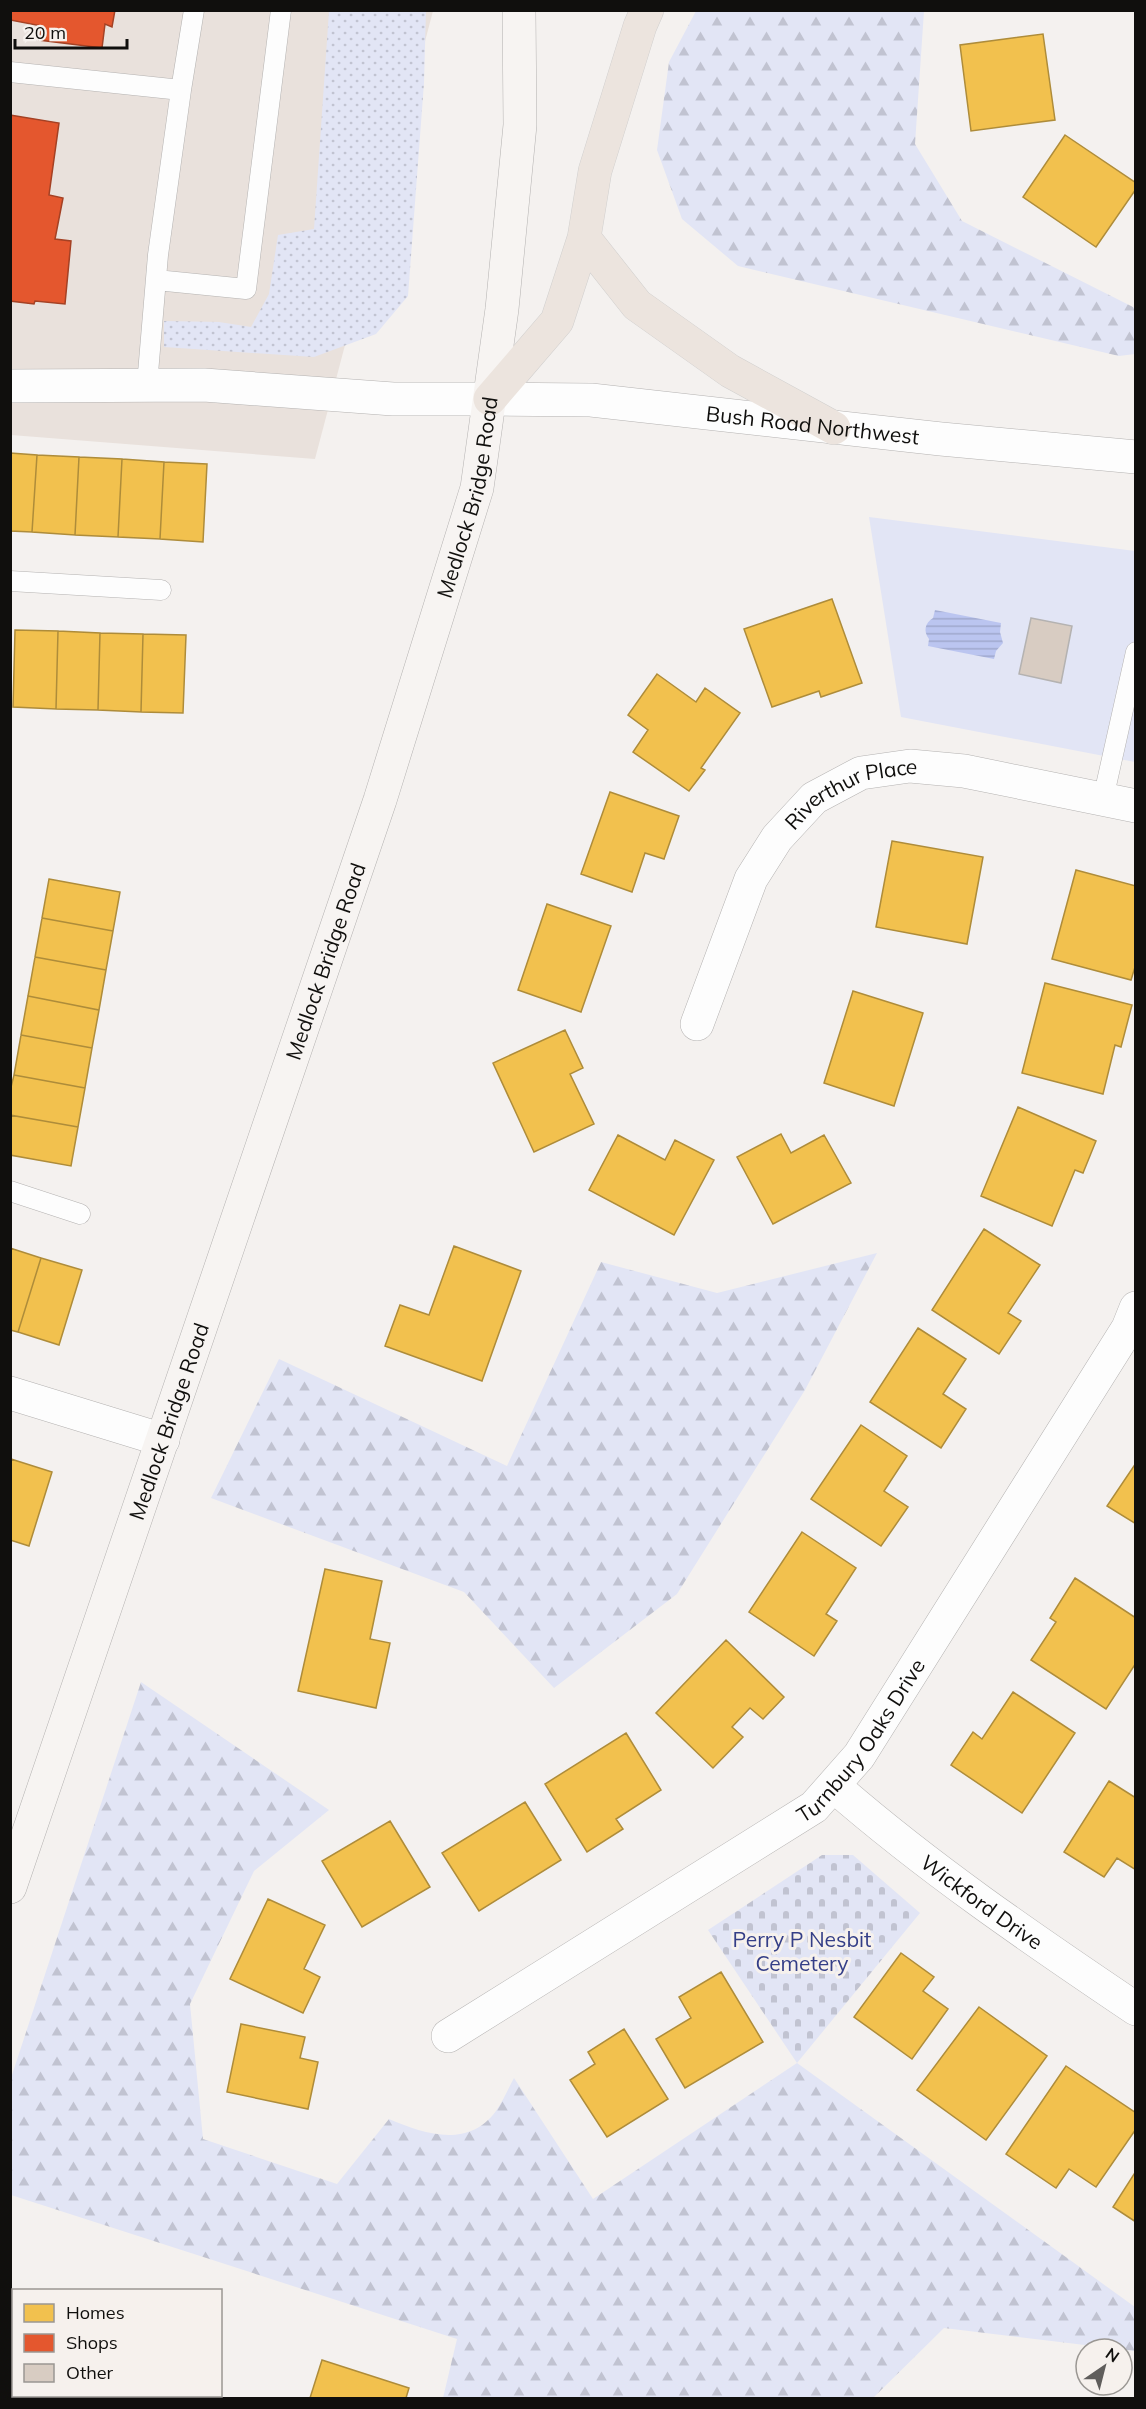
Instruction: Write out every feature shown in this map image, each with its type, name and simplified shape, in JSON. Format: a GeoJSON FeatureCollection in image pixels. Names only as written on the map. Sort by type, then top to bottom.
{"type":"FeatureCollection","features":[{"type":"Feature","properties":{"kind":"highway"},"geometry":{"type":"LineString","coordinates":[[490,399],[556,321],[584,238],[595,171],[647,10]]}},
{"type":"Feature","properties":{"kind":"highway"},"geometry":{"type":"LineString","coordinates":[[584,238],[637,305],[730,371],[834,428]]}},
{"type":"Feature","properties":{"kind":"main road","name":"Medlock Bridge Road"},"geometry":{"type":"LineString","coordinates":[[10,1887],[380,800],[477,488],[502,309],[520,125],[519,10]]}},
{"type":"Feature","properties":{"kind":"street","name":"Bush Road Northwest"},"geometry":{"type":"LineString","coordinates":[[10,386],[204,385],[393,399],[591,400],[834,428],[1136,457]]}},
{"type":"Feature","properties":{"kind":"street","name":"Riverthur Place"},"geometry":{"type":"LineString","coordinates":[[697,1024],[751,879],[777,838],[814,798],[861,773],[910,766],[964,771],[1136,806]]}},
{"type":"Feature","properties":{"kind":"street","name":"Turnbury Oaks Drive"},"geometry":{"type":"LineString","coordinates":[[448,2036],[814,1808],[859,1756],[1133,1323]]}},
{"type":"Feature","properties":{"kind":"street"},"geometry":{"type":"LineString","coordinates":[[10,1393],[163,1440]]}},
{"type":"Feature","properties":{"kind":"street","name":"Wickford Drive"},"geometry":{"type":"LineString","coordinates":[[834,1786],[909,1848],[1012,1925],[1136,2009]]}},
{"type":"Feature","properties":{"kind":"lane"},"geometry":{"type":"LineString","coordinates":[[147,385],[156,280],[194,10]]}},
{"type":"Feature","properties":{"kind":"lane"},"geometry":{"type":"LineString","coordinates":[[156,280],[246,289],[280,10]]}},
{"type":"Feature","properties":{"kind":"lane"},"geometry":{"type":"LineString","coordinates":[[10,72],[181,90]]}},
{"type":"Feature","properties":{"kind":"lane"},"geometry":{"type":"LineString","coordinates":[[10,581],[160,590]]}},
{"type":"Feature","properties":{"kind":"lane"},"geometry":{"type":"LineString","coordinates":[[1103,799],[1136,652]]}},
{"type":"Feature","properties":{"kind":"lane"},"geometry":{"type":"LineString","coordinates":[[10,1191],[80,1214]]}},
{"type":"Feature","properties":{"kind":"shaded area"},"geometry":{"type":"Polygon","coordinates":[[[10,11],[433,11],[315,459],[11,435],[10,11]]]}},
{"type":"Feature","properties":{"kind":"green space"},"geometry":{"type":"Polygon","coordinates":[[[329,11],[426,11],[424,83],[408,296],[376,334],[314,357],[164,347],[164,321],[219,322],[251,327],[269,294],[278,235],[314,229],[329,11]]]}},
{"type":"Feature","properties":{"kind":"green space"},"geometry":{"type":"Polygon","coordinates":[[[696,11],[924,11],[915,144],[962,221],[1135,308],[1135,354],[1119,356],[738,266],[682,219],[657,150],[669,62],[696,11]]]}},
{"type":"Feature","properties":{"kind":"green space"},"geometry":{"type":"Polygon","coordinates":[[[869,517],[1135,551],[1135,762],[901,717],[869,517]]]}},
{"type":"Feature","properties":{"kind":"green space"},"geometry":{"type":"Polygon","coordinates":[[[877,1253],[805,1390],[677,1594],[554,1688],[464,1592],[211,1498],[279,1359],[507,1466],[601,1262],[717,1293],[877,1253]]]}},
{"type":"Feature","properties":{"kind":"green space"},"geometry":{"type":"Polygon","coordinates":[[[141,1682],[329,1810],[254,1871],[190,2004],[203,2139],[337,2184],[389,2119],[431,2133],[445,2135],[472,2130],[485,2123],[496,2111],[514,2078],[593,2199],[797,2063],[1135,2307],[1135,2351],[1134,2337],[1074,2337],[1074,2344],[944,2328],[873,2398],[443,2398],[457,2339],[11,2195],[11,2078],[141,1682]]]}},
{"type":"Feature","properties":{"kind":"green space","name":"Perry P Nesbit Cemetery"},"geometry":{"type":"Polygon","coordinates":[[[822,1855],[853,1855],[920,1913],[797,2063],[708,1930],[822,1855]]]}},
{"type":"Feature","properties":{"kind":"water"},"geometry":{"type":"Polygon","coordinates":[[[935,610],[1001,623],[1000,632],[1003,643],[996,651],[994,659],[928,646],[926,627],[933,618],[935,610]]]}},
{"type":"Feature","properties":{"kind":"building: Homes"},"geometry":{"type":"Polygon","coordinates":[[[1043,34],[1055,120],[971,131],[960,45],[1043,34]]]}},
{"type":"Feature","properties":{"kind":"building: Homes"},"geometry":{"type":"Polygon","coordinates":[[[1065,135],[1136,183],[1136,189],[1096,247],[1023,197],[1065,135]]]}},
{"type":"Feature","properties":{"kind":"building: Homes"},"geometry":{"type":"Polygon","coordinates":[[[10,453],[37,455],[32,532],[10,531],[10,453]]]}},
{"type":"Feature","properties":{"kind":"building: Homes"},"geometry":{"type":"Polygon","coordinates":[[[37,455],[79,457],[75,535],[32,532],[37,455]]]}},
{"type":"Feature","properties":{"kind":"building: Homes"},"geometry":{"type":"Polygon","coordinates":[[[79,457],[122,459],[118,537],[75,535],[79,457]]]}},
{"type":"Feature","properties":{"kind":"building: Homes"},"geometry":{"type":"Polygon","coordinates":[[[122,459],[164,462],[160,539],[118,537],[122,459]]]}},
{"type":"Feature","properties":{"kind":"building: Homes"},"geometry":{"type":"Polygon","coordinates":[[[164,462],[207,464],[203,542],[160,539],[164,462]]]}},
{"type":"Feature","properties":{"kind":"building: Homes"},"geometry":{"type":"Polygon","coordinates":[[[832,599],[862,683],[821,697],[819,691],[772,707],[744,629],[832,599]]]}},
{"type":"Feature","properties":{"kind":"building: Homes"},"geometry":{"type":"Polygon","coordinates":[[[15,630],[58,631],[56,709],[13,707],[15,630]]]}},
{"type":"Feature","properties":{"kind":"building: Homes"},"geometry":{"type":"Polygon","coordinates":[[[58,631],[100,633],[98,710],[56,709],[58,631]]]}},
{"type":"Feature","properties":{"kind":"building: Homes"},"geometry":{"type":"Polygon","coordinates":[[[100,633],[143,634],[141,712],[98,710],[100,633]]]}},
{"type":"Feature","properties":{"kind":"building: Homes"},"geometry":{"type":"Polygon","coordinates":[[[143,634],[186,635],[183,713],[141,712],[143,634]]]}},
{"type":"Feature","properties":{"kind":"building: Homes"},"geometry":{"type":"Polygon","coordinates":[[[657,674],[696,702],[705,688],[740,713],[701,768],[705,770],[689,791],[633,752],[648,730],[628,715],[657,674]]]}},
{"type":"Feature","properties":{"kind":"building: Homes"},"geometry":{"type":"Polygon","coordinates":[[[610,792],[679,816],[664,859],[645,853],[632,892],[581,874],[610,792]]]}},
{"type":"Feature","properties":{"kind":"building: Homes"},"geometry":{"type":"Polygon","coordinates":[[[892,841],[983,857],[967,944],[876,927],[892,841]]]}},
{"type":"Feature","properties":{"kind":"building: Homes"},"geometry":{"type":"Polygon","coordinates":[[[1076,870],[1136,886],[1136,964],[1131,980],[1052,959],[1076,870]]]}},
{"type":"Feature","properties":{"kind":"building: Homes"},"geometry":{"type":"Polygon","coordinates":[[[49,879],[120,892],[113,931],[42,918],[49,879]]]}},
{"type":"Feature","properties":{"kind":"building: Homes"},"geometry":{"type":"Polygon","coordinates":[[[547,904],[611,926],[581,1012],[518,990],[547,904]]]}},
{"type":"Feature","properties":{"kind":"building: Homes"},"geometry":{"type":"Polygon","coordinates":[[[42,918],[113,931],[106,970],[35,957],[42,918]]]}},
{"type":"Feature","properties":{"kind":"building: Homes"},"geometry":{"type":"Polygon","coordinates":[[[35,957],[106,970],[99,1010],[28,996],[35,957]]]}},
{"type":"Feature","properties":{"kind":"building: Homes"},"geometry":{"type":"Polygon","coordinates":[[[1045,983],[1132,1005],[1121,1047],[1115,1045],[1103,1094],[1022,1073],[1045,983]]]}},
{"type":"Feature","properties":{"kind":"building: Homes"},"geometry":{"type":"Polygon","coordinates":[[[853,991],[923,1013],[894,1106],[824,1083],[853,991]]]}},
{"type":"Feature","properties":{"kind":"building: Homes"},"geometry":{"type":"Polygon","coordinates":[[[28,996],[99,1010],[92,1048],[21,1035],[28,996]]]}},
{"type":"Feature","properties":{"kind":"building: Homes"},"geometry":{"type":"Polygon","coordinates":[[[565,1030],[583,1068],[570,1074],[594,1124],[534,1152],[493,1063],[565,1030]]]}},
{"type":"Feature","properties":{"kind":"building: Homes"},"geometry":{"type":"Polygon","coordinates":[[[21,1035],[92,1048],[85,1088],[14,1075],[21,1035]]]}},
{"type":"Feature","properties":{"kind":"building: Homes"},"geometry":{"type":"Polygon","coordinates":[[[14,1075],[85,1088],[78,1127],[10,1115],[10,1091],[14,1075]]]}},
{"type":"Feature","properties":{"kind":"building: Homes"},"geometry":{"type":"Polygon","coordinates":[[[1018,1107],[1096,1141],[1083,1173],[1075,1170],[1052,1226],[981,1196],[1018,1107]]]}},
{"type":"Feature","properties":{"kind":"building: Homes"},"geometry":{"type":"Polygon","coordinates":[[[10,1115],[78,1127],[71,1166],[10,1155],[10,1115]]]}},
{"type":"Feature","properties":{"kind":"building: Homes"},"geometry":{"type":"Polygon","coordinates":[[[781,1134],[791,1153],[824,1135],[851,1183],[773,1224],[737,1157],[781,1134]]]}},
{"type":"Feature","properties":{"kind":"building: Homes"},"geometry":{"type":"Polygon","coordinates":[[[618,1135],[665,1160],[675,1140],[714,1160],[674,1235],[589,1190],[618,1135]]]}},
{"type":"Feature","properties":{"kind":"building: Homes"},"geometry":{"type":"Polygon","coordinates":[[[984,1229],[1040,1265],[1008,1313],[1021,1321],[999,1354],[932,1310],[984,1229]]]}},
{"type":"Feature","properties":{"kind":"building: Homes"},"geometry":{"type":"Polygon","coordinates":[[[454,1246],[521,1271],[482,1381],[385,1346],[400,1305],[429,1315],[454,1246]]]}},
{"type":"Feature","properties":{"kind":"building: Homes"},"geometry":{"type":"Polygon","coordinates":[[[10,1248],[41,1258],[18,1332],[10,1330],[10,1248]]]}},
{"type":"Feature","properties":{"kind":"building: Homes"},"geometry":{"type":"Polygon","coordinates":[[[41,1258],[82,1270],[59,1345],[18,1332],[41,1258]]]}},
{"type":"Feature","properties":{"kind":"building: Homes"},"geometry":{"type":"Polygon","coordinates":[[[918,1328],[966,1359],[943,1394],[966,1409],[941,1448],[870,1402],[918,1328]]]}},
{"type":"Feature","properties":{"kind":"building: Homes"},"geometry":{"type":"Polygon","coordinates":[[[861,1425],[907,1456],[884,1491],[908,1507],[881,1546],[811,1499],[861,1425]]]}},
{"type":"Feature","properties":{"kind":"building: Homes"},"geometry":{"type":"Polygon","coordinates":[[[11,1459],[52,1472],[29,1546],[10,1540],[11,1459]]]}},
{"type":"Feature","properties":{"kind":"building: Homes"},"geometry":{"type":"Polygon","coordinates":[[[1136,1463],[1136,1524],[1107,1506],[1136,1463]]]}},
{"type":"Feature","properties":{"kind":"building: Homes"},"geometry":{"type":"Polygon","coordinates":[[[802,1532],[856,1568],[826,1614],[837,1621],[814,1656],[749,1612],[802,1532]]]}},
{"type":"Feature","properties":{"kind":"building: Homes"},"geometry":{"type":"Polygon","coordinates":[[[325,1569],[382,1581],[370,1639],[390,1643],[376,1708],[298,1691],[325,1569]]]}},
{"type":"Feature","properties":{"kind":"building: Homes"},"geometry":{"type":"Polygon","coordinates":[[[1075,1578],[1136,1618],[1136,1663],[1106,1709],[1031,1660],[1056,1622],[1050,1618],[1075,1578]]]}},
{"type":"Feature","properties":{"kind":"building: Homes"},"geometry":{"type":"Polygon","coordinates":[[[726,1640],[784,1697],[763,1719],[750,1708],[732,1727],[743,1737],[713,1768],[656,1713],[726,1640]]]}},
{"type":"Feature","properties":{"kind":"building: Homes"},"geometry":{"type":"Polygon","coordinates":[[[1013,1692],[1075,1733],[1022,1813],[951,1765],[973,1732],[982,1739],[1013,1692]]]}},
{"type":"Feature","properties":{"kind":"building: Homes"},"geometry":{"type":"Polygon","coordinates":[[[626,1733],[661,1790],[616,1819],[623,1829],[587,1852],[545,1784],[626,1733]]]}},
{"type":"Feature","properties":{"kind":"building: Homes"},"geometry":{"type":"Polygon","coordinates":[[[1109,1781],[1136,1798],[1136,1870],[1117,1858],[1104,1877],[1064,1852],[1109,1781]]]}},
{"type":"Feature","properties":{"kind":"building: Homes"},"geometry":{"type":"Polygon","coordinates":[[[525,1802],[561,1860],[479,1911],[442,1853],[525,1802]]]}},
{"type":"Feature","properties":{"kind":"building: Homes"},"geometry":{"type":"Polygon","coordinates":[[[390,1821],[430,1887],[362,1927],[322,1861],[390,1821]]]}},
{"type":"Feature","properties":{"kind":"building: Homes"},"geometry":{"type":"Polygon","coordinates":[[[268,1899],[325,1925],[304,1969],[320,1977],[303,2013],[230,1979],[268,1899]]]}},
{"type":"Feature","properties":{"kind":"building: Homes"},"geometry":{"type":"Polygon","coordinates":[[[901,1953],[934,1977],[923,1991],[948,2009],[912,2059],[854,2017],[901,1953]]]}},
{"type":"Feature","properties":{"kind":"building: Homes"},"geometry":{"type":"Polygon","coordinates":[[[721,1972],[763,2042],[685,2088],[656,2039],[691,2018],[679,1997],[721,1972]]]}},
{"type":"Feature","properties":{"kind":"building: Homes"},"geometry":{"type":"Polygon","coordinates":[[[979,2007],[1047,2056],[986,2140],[917,2090],[979,2007]]]}},
{"type":"Feature","properties":{"kind":"building: Homes"},"geometry":{"type":"Polygon","coordinates":[[[241,2024],[305,2037],[300,2058],[318,2062],[308,2109],[227,2092],[241,2024]]]}},
{"type":"Feature","properties":{"kind":"building: Homes"},"geometry":{"type":"Polygon","coordinates":[[[624,2029],[668,2099],[607,2137],[570,2080],[595,2064],[588,2052],[624,2029]]]}},
{"type":"Feature","properties":{"kind":"building: Homes"},"geometry":{"type":"Polygon","coordinates":[[[1066,2066],[1136,2113],[1136,2129],[1096,2187],[1069,2169],[1056,2188],[1006,2154],[1066,2066]]]}},
{"type":"Feature","properties":{"kind":"building: Homes"},"geometry":{"type":"Polygon","coordinates":[[[1136,2171],[1136,2222],[1113,2207],[1136,2171]]]}},
{"type":"Feature","properties":{"kind":"building: Homes"},"geometry":{"type":"Polygon","coordinates":[[[322,2360],[409,2388],[406,2398],[310,2398],[322,2360]]]}},
{"type":"Feature","properties":{"kind":"building: Shops"},"geometry":{"type":"Polygon","coordinates":[[[10,10],[115,10],[112,27],[105,24],[102,48],[39,40],[42,26],[10,20],[10,10]]]}},
{"type":"Feature","properties":{"kind":"building: Shops"},"geometry":{"type":"Polygon","coordinates":[[[10,115],[59,123],[49,195],[63,198],[55,239],[71,241],[65,304],[10,301],[10,115]]]}},
{"type":"Feature","properties":{"kind":"building: Other"},"geometry":{"type":"Polygon","coordinates":[[[1031,618],[1072,626],[1061,683],[1019,674],[1031,618]]]}}]}
